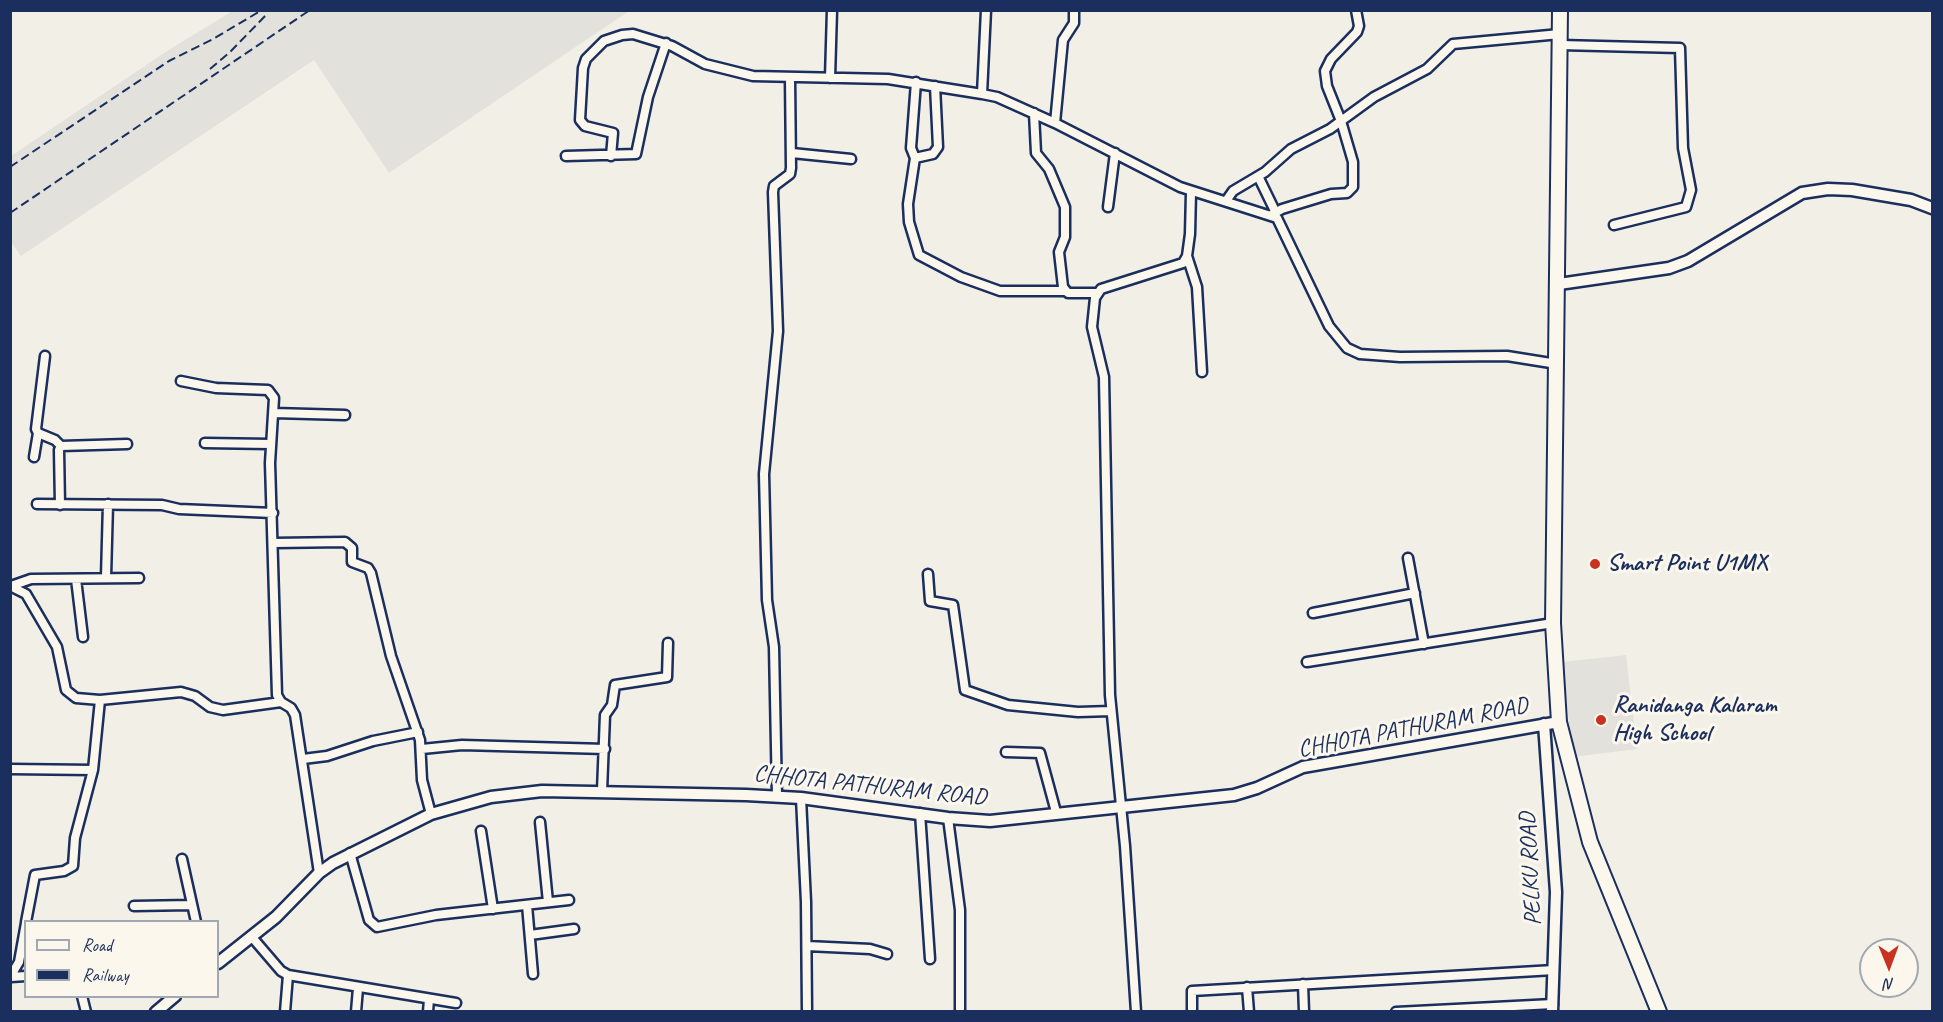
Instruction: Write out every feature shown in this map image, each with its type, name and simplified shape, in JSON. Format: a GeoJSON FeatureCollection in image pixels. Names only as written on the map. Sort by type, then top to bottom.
{"type":"FeatureCollection","features":[{"type":"Feature","properties":{"kind":"highway"},"geometry":{"type":"LineString","coordinates":[[1560,10],[1559,284],[1553,623],[1559,722],[1590,842],[1659,1011]]}},
{"type":"Feature","properties":{"kind":"street"},"geometry":{"type":"LineString","coordinates":[[830,78],[832,10]]}},
{"type":"Feature","properties":{"kind":"street"},"geometry":{"type":"LineString","coordinates":[[982,93],[986,10]]}},
{"type":"Feature","properties":{"kind":"street"},"geometry":{"type":"LineString","coordinates":[[1055,123],[1063,40],[1074,23],[1074,10]]}},
{"type":"Feature","properties":{"kind":"street"},"geometry":{"type":"LineString","coordinates":[[611,156],[613,133],[581,124],[581,77],[586,59],[598,45],[622,34],[633,34],[666,44],[705,64],[728,71],[790,78],[916,82],[982,93],[1034,113],[1191,192],[1273,213],[1331,194],[1351,191],[1353,187],[1353,162],[1327,86],[1325,71],[1331,58],[1357,32],[1359,26],[1356,10]]}},
{"type":"Feature","properties":{"kind":"street"},"geometry":{"type":"LineString","coordinates":[[1226,201],[1233,191],[1258,176],[1291,149],[1341,122],[1374,96],[1427,69],[1453,44],[1560,39],[1680,48],[1683,148],[1691,190],[1686,207],[1614,225]]}},
{"type":"Feature","properties":{"kind":"street"},"geometry":{"type":"LineString","coordinates":[[566,156],[636,154],[657,66],[666,44]]}},
{"type":"Feature","properties":{"kind":"street"},"geometry":{"type":"LineString","coordinates":[[777,796],[774,647],[767,600],[764,453],[778,331],[773,192],[777,182],[790,174],[792,153],[790,78]]}},
{"type":"Feature","properties":{"kind":"street"},"geometry":{"type":"LineString","coordinates":[[916,82],[911,148],[915,158],[908,214],[921,257],[961,277],[1000,291],[1097,293],[1178,267],[1187,256]]}},
{"type":"Feature","properties":{"kind":"street"},"geometry":{"type":"LineString","coordinates":[[915,158],[933,154],[939,147],[935,86]]}},
{"type":"Feature","properties":{"kind":"street"},"geometry":{"type":"LineString","coordinates":[[1034,113],[1036,153],[1049,169],[1065,207],[1065,237],[1059,252],[1064,291]]}},
{"type":"Feature","properties":{"kind":"street"},"geometry":{"type":"LineString","coordinates":[[792,153],[851,159]]}},
{"type":"Feature","properties":{"kind":"street"},"geometry":{"type":"LineString","coordinates":[[1108,207],[1115,153]]}},
{"type":"Feature","properties":{"kind":"street"},"geometry":{"type":"LineString","coordinates":[[1258,176],[1273,213],[1280,223],[1329,326],[1347,348],[1360,354],[1400,357],[1507,356],[1557,364]]}},
{"type":"Feature","properties":{"kind":"street"},"geometry":{"type":"LineString","coordinates":[[1559,284],[1669,268],[1712,249],[1802,193],[1828,189],[1880,194],[1911,200],[1932,208]]}},
{"type":"Feature","properties":{"kind":"street"},"geometry":{"type":"LineString","coordinates":[[1191,192],[1187,256],[1197,287],[1202,372]]}},
{"type":"Feature","properties":{"kind":"street"},"geometry":{"type":"LineString","coordinates":[[1097,293],[1092,327],[1104,378],[1110,711],[1136,1011]]}},
{"type":"Feature","properties":{"kind":"street"},"geometry":{"type":"LineString","coordinates":[[34,457],[45,356]]}},
{"type":"Feature","properties":{"kind":"street"},"geometry":{"type":"LineString","coordinates":[[181,381],[216,388],[268,390],[274,398],[270,444],[277,695],[280,702]]}},
{"type":"Feature","properties":{"kind":"street"},"geometry":{"type":"LineString","coordinates":[[274,413],[345,415]]}},
{"type":"Feature","properties":{"kind":"street"},"geometry":{"type":"LineString","coordinates":[[38,434],[55,440],[61,446],[127,444]]}},
{"type":"Feature","properties":{"kind":"street"},"geometry":{"type":"LineString","coordinates":[[205,443],[270,444]]}},
{"type":"Feature","properties":{"kind":"street"},"geometry":{"type":"LineString","coordinates":[[60,505],[59,450],[61,446]]}},
{"type":"Feature","properties":{"kind":"street"},"geometry":{"type":"LineString","coordinates":[[37,504],[108,504],[273,513]]}},
{"type":"Feature","properties":{"kind":"street"},"geometry":{"type":"LineString","coordinates":[[106,577],[108,504]]}},
{"type":"Feature","properties":{"kind":"street"},"geometry":{"type":"LineString","coordinates":[[273,543],[345,542],[352,548],[352,562],[368,568],[391,656],[418,732],[422,749],[422,780],[431,814]]}},
{"type":"Feature","properties":{"kind":"street"},"geometry":{"type":"LineString","coordinates":[[1408,558],[1424,644]]}},
{"type":"Feature","properties":{"kind":"street"},"geometry":{"type":"LineString","coordinates":[[928,574],[930,601],[949,603],[955,609],[962,684],[965,690],[1008,705],[1078,712],[1110,711]]}},
{"type":"Feature","properties":{"kind":"street"},"geometry":{"type":"LineString","coordinates":[[11,586],[31,579],[139,578]]}},
{"type":"Feature","properties":{"kind":"street"},"geometry":{"type":"LineString","coordinates":[[76,579],[83,637]]}},
{"type":"Feature","properties":{"kind":"street"},"geometry":{"type":"LineString","coordinates":[[11,586],[26,594],[57,647],[66,690],[76,698],[100,700],[181,693],[195,696],[210,707],[223,710],[280,702],[291,708],[295,715],[303,759],[319,873]]}},
{"type":"Feature","properties":{"kind":"street"},"geometry":{"type":"LineString","coordinates":[[1313,613],[1415,593]]}},
{"type":"Feature","properties":{"kind":"street"},"geometry":{"type":"LineString","coordinates":[[1307,662],[1553,623]]}},
{"type":"Feature","properties":{"kind":"street"},"geometry":{"type":"LineString","coordinates":[[602,791],[605,715],[612,705],[615,685],[667,677],[668,643]]}},
{"type":"Feature","properties":{"kind":"street"},"geometry":{"type":"LineString","coordinates":[[26,920],[34,875],[64,871],[73,866],[75,838],[93,770],[100,700]]}},
{"type":"Feature","properties":{"kind":"street","name":"CHHOTA PATHURAM ROAD"},"geometry":{"type":"LineString","coordinates":[[219,962],[290,904],[319,873],[350,853],[431,814],[456,805],[515,793],[602,791],[777,796],[948,818],[990,821],[1056,812],[1234,795],[1257,788],[1303,767],[1559,722]]}},
{"type":"Feature","properties":{"kind":"street","name":"PELKU ROAD"},"geometry":{"type":"LineString","coordinates":[[1544,724],[1556,892],[1553,1008]]}},
{"type":"Feature","properties":{"kind":"street"},"geometry":{"type":"LineString","coordinates":[[303,759],[327,756],[373,741],[418,732]]}},
{"type":"Feature","properties":{"kind":"street"},"geometry":{"type":"LineString","coordinates":[[422,749],[462,745],[605,749]]}},
{"type":"Feature","properties":{"kind":"street"},"geometry":{"type":"LineString","coordinates":[[1005,752],[1040,753],[1056,812]]}},
{"type":"Feature","properties":{"kind":"street"},"geometry":{"type":"LineString","coordinates":[[10,769],[93,770]]}},
{"type":"Feature","properties":{"kind":"street"},"geometry":{"type":"LineString","coordinates":[[801,798],[807,946],[807,1011]]}},
{"type":"Feature","properties":{"kind":"street"},"geometry":{"type":"LineString","coordinates":[[920,813],[930,959]]}},
{"type":"Feature","properties":{"kind":"street"},"geometry":{"type":"LineString","coordinates":[[948,818],[960,910],[960,1011]]}},
{"type":"Feature","properties":{"kind":"street"},"geometry":{"type":"LineString","coordinates":[[540,822],[548,902]]}},
{"type":"Feature","properties":{"kind":"street"},"geometry":{"type":"LineString","coordinates":[[481,831],[493,909]]}},
{"type":"Feature","properties":{"kind":"street"},"geometry":{"type":"LineString","coordinates":[[350,853],[369,920],[373,926],[381,927],[419,917],[569,900]]}},
{"type":"Feature","properties":{"kind":"street"},"geometry":{"type":"LineString","coordinates":[[182,859],[196,920]]}},
{"type":"Feature","properties":{"kind":"street"},"geometry":{"type":"LineString","coordinates":[[134,906],[191,904]]}},
{"type":"Feature","properties":{"kind":"street"},"geometry":{"type":"LineString","coordinates":[[527,905],[533,974]]}},
{"type":"Feature","properties":{"kind":"street"},"geometry":{"type":"LineString","coordinates":[[530,935],[574,929]]}},
{"type":"Feature","properties":{"kind":"street"},"geometry":{"type":"LineString","coordinates":[[11,977],[20,962],[24,935]]}},
{"type":"Feature","properties":{"kind":"street"},"geometry":{"type":"LineString","coordinates":[[251,936],[281,971],[288,975],[456,1004]]}},
{"type":"Feature","properties":{"kind":"street"},"geometry":{"type":"LineString","coordinates":[[807,946],[870,949],[887,954]]}},
{"type":"Feature","properties":{"kind":"street"},"geometry":{"type":"LineString","coordinates":[[1192,1011],[1192,991],[1554,970]]}},
{"type":"Feature","properties":{"kind":"street"},"geometry":{"type":"LineString","coordinates":[[285,1011],[288,975]]}},
{"type":"Feature","properties":{"kind":"street"},"geometry":{"type":"LineString","coordinates":[[1303,984],[1304,1011]]}},
{"type":"Feature","properties":{"kind":"street"},"geometry":{"type":"LineString","coordinates":[[1247,987],[1249,1011]]}},
{"type":"Feature","properties":{"kind":"street"},"geometry":{"type":"LineString","coordinates":[[356,1011],[358,988]]}},
{"type":"Feature","properties":{"kind":"street"},"geometry":{"type":"LineString","coordinates":[[156,1011],[172,998]]}},
{"type":"Feature","properties":{"kind":"street"},"geometry":{"type":"LineString","coordinates":[[428,1011],[429,999]]}},
{"type":"Feature","properties":{"kind":"street"},"geometry":{"type":"LineString","coordinates":[[1396,1011],[1553,1008]]}},
{"type":"Feature","properties":{"kind":"shaded area"},"geometry":{"type":"Polygon","coordinates":[[[234,10],[629,11],[389,173],[314,60],[21,256],[11,242],[11,156],[167,51],[234,10]]]}},
{"type":"Feature","properties":{"kind":"shaded area","name":"Ranidanga Kalaram High School"},"geometry":{"type":"Polygon","coordinates":[[[1626,655],[1637,749],[1573,757],[1562,662],[1626,655]]]}},
{"type":"Feature","properties":{"kind":"railway"},"geometry":{"type":"LineString","coordinates":[[10,167],[169,61],[213,39],[262,10]]}},
{"type":"Feature","properties":{"kind":"railway"},"geometry":{"type":"LineString","coordinates":[[10,213],[310,10]]}},
{"type":"Feature","properties":{"kind":"railway"},"geometry":{"type":"LineString","coordinates":[[210,69],[268,13]]}},
{"type":"Feature","properties":{"kind":"place","name":"Smart Point U1MX"},"geometry":{"type":"Point","coordinates":[1595,564]}},
{"type":"Feature","properties":{"kind":"place","name":"Ranidanga Kalaram High School"},"geometry":{"type":"Point","coordinates":[1601,720]}}]}
